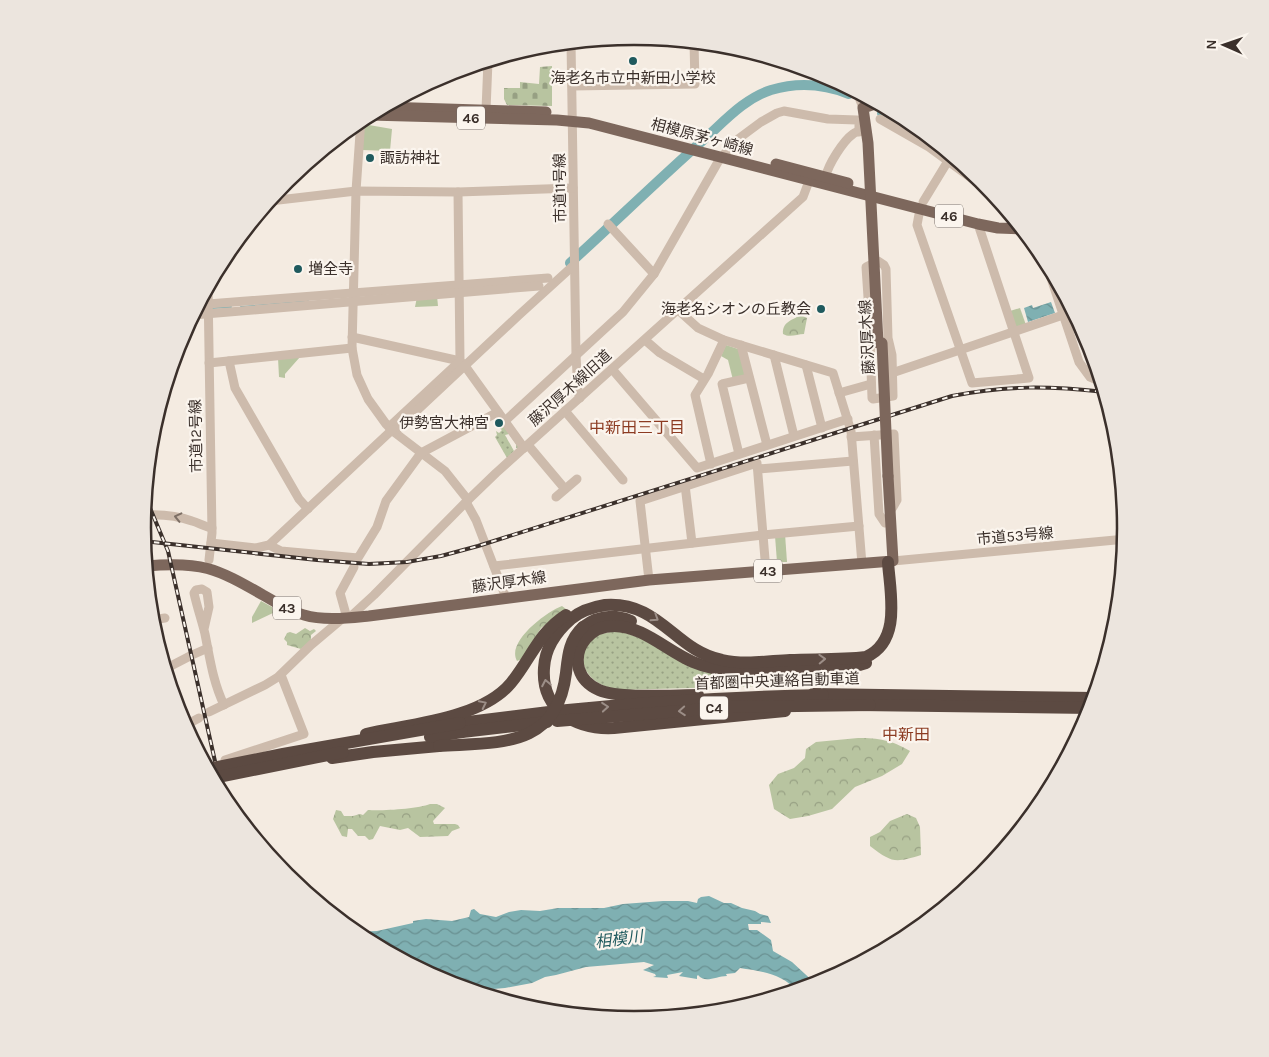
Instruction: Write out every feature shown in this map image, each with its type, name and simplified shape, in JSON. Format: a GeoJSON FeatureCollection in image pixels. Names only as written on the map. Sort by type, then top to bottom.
{"type":"FeatureCollection","features":[{"type":"Feature","properties":{"kind":"highway"},"geometry":{"type":"LineString","coordinates":[[283,754],[472,710],[490,701],[505,690],[550,628],[576,610],[592,606],[628,606],[645,612],[653,616],[696,650],[721,660],[744,662],[866,657],[880,648],[888,632],[890,561]]}},
{"type":"Feature","properties":{"kind":"highway"},"geometry":{"type":"LineString","coordinates":[[823,695],[792,693],[610,694],[598,690],[584,679],[579,667],[579,648],[586,638],[600,628],[620,626],[636,630],[685,658],[704,666],[733,671],[836,669],[868,662],[878,658],[887,649],[895,631],[896,600],[890,561]]}},
{"type":"Feature","properties":{"kind":"highway"},"geometry":{"type":"LineString","coordinates":[[612,605],[587,610],[574,617],[552,641],[546,656],[544,681],[549,696],[558,709],[575,722],[598,728],[870,704]]}},
{"type":"Feature","properties":{"kind":"highway"},"geometry":{"type":"LineString","coordinates":[[233,774],[373,752],[501,741],[524,736],[543,724],[556,708],[564,688],[570,646],[575,635],[592,621],[603,617],[622,618],[642,627],[685,658]]}},
{"type":"Feature","properties":{"kind":"highway","name":"首都圏中央連絡自動車道"},"geometry":{"type":"LineString","coordinates":[[461,728],[584,708],[730,698],[823,695],[1087,698]]}},
{"type":"Feature","properties":{"kind":"highway","name":"首都圏中央連絡自動車道"},"geometry":{"type":"LineString","coordinates":[[461,728],[730,707],[870,704],[1083,708]]}},
{"type":"Feature","properties":{"kind":"highway","name":"C4"},"geometry":{"type":"LineString","coordinates":[[220,777],[461,728]]}},
{"type":"Feature","properties":{"kind":"highway","name":"C4"},"geometry":{"type":"LineString","coordinates":[[215,768],[283,754],[461,728]]}},
{"type":"Feature","properties":{"kind":"main road"},"geometry":{"type":"LineString","coordinates":[[864,108],[869,106]]}},
{"type":"Feature","properties":{"kind":"main road","name":"相模原茅ヶ崎線"},"geometry":{"type":"LineString","coordinates":[[398,107],[486,110],[572,117]]}},
{"type":"Feature","properties":{"kind":"main road","name":"藤沢厚木線"},"geometry":{"type":"LineString","coordinates":[[864,108],[863,131],[873,193]]}},
{"type":"Feature","properties":{"kind":"main road","name":"藤沢厚木線"},"geometry":{"type":"LineString","coordinates":[[864,108],[871,134],[886,476],[885,523],[890,561]]}},
{"type":"Feature","properties":{"kind":"main road","name":"相模原茅ヶ崎線"},"geometry":{"type":"LineString","coordinates":[[384,115],[600,118],[809,181],[873,193],[978,224],[1014,229]]}},
{"type":"Feature","properties":{"kind":"main road","name":"相模原茅ヶ崎線"},"geometry":{"type":"LineString","coordinates":[[723,155],[826,176],[873,193]]}},
{"type":"Feature","properties":{"kind":"main road","name":"相模原茅ヶ崎線"},"geometry":{"type":"LineString","coordinates":[[922,206],[1008,222]]}},
{"type":"Feature","properties":{"kind":"main road","name":"藤沢厚木線"},"geometry":{"type":"LineString","coordinates":[[886,476],[890,511],[890,561]]}},
{"type":"Feature","properties":{"kind":"main road","name":"藤沢厚木線"},"geometry":{"type":"LineString","coordinates":[[153,566],[178,564],[201,566],[217,571],[298,613],[313,617],[346,618],[649,580],[890,561]]}},
{"type":"Feature","properties":{"kind":"street","name":"市道11号線"},"geometry":{"type":"LineString","coordinates":[[571,49],[576,355],[580,398]]}},
{"type":"Feature","properties":{"kind":"street"},"geometry":{"type":"LineString","coordinates":[[572,86],[694,84],[694,49]]}},
{"type":"Feature","properties":{"kind":"street"},"geometry":{"type":"LineString","coordinates":[[486,110],[488,68]]}},
{"type":"Feature","properties":{"kind":"street"},"geometry":{"type":"LineString","coordinates":[[861,102],[864,108]]}},
{"type":"Feature","properties":{"kind":"street"},"geometry":{"type":"LineString","coordinates":[[864,103],[864,108]]}},
{"type":"Feature","properties":{"kind":"street"},"geometry":{"type":"LineString","coordinates":[[505,421],[622,312],[654,274],[723,155],[734,142],[761,122],[784,111],[828,119],[857,120],[863,131],[854,132],[849,138],[829,165],[826,176]]}},
{"type":"Feature","properties":{"kind":"street"},"geometry":{"type":"LineString","coordinates":[[880,119],[948,161],[922,206],[917,225],[972,383],[1029,378],[978,224]]}},
{"type":"Feature","properties":{"kind":"street"},"geometry":{"type":"LineString","coordinates":[[360,130],[356,191],[352,348],[362,388],[374,409],[392,430],[445,471],[467,501],[506,598]]}},
{"type":"Feature","properties":{"kind":"street","name":"藤沢厚木線旧道"},"geometry":{"type":"LineString","coordinates":[[209,712],[265,685],[280,675],[304,651],[381,589],[467,501],[803,197],[809,181]]}},
{"type":"Feature","properties":{"kind":"street"},"geometry":{"type":"LineString","coordinates":[[282,199],[356,191],[458,192],[573,188]]}},
{"type":"Feature","properties":{"kind":"street"},"geometry":{"type":"LineString","coordinates":[[458,192],[458,288],[462,363],[526,447],[565,490]]}},
{"type":"Feature","properties":{"kind":"street"},"geometry":{"type":"LineString","coordinates":[[609,226],[654,274]]}},
{"type":"Feature","properties":{"kind":"street"},"geometry":{"type":"LineString","coordinates":[[211,543],[256,548],[269,545],[462,363],[574,261]]}},
{"type":"Feature","properties":{"kind":"street"},"geometry":{"type":"LineString","coordinates":[[876,262],[884,265],[886,269],[888,338],[892,355],[892,398],[874,399],[872,398],[871,384],[870,312],[866,267],[876,262]]}},
{"type":"Feature","properties":{"kind":"street"},"geometry":{"type":"LineString","coordinates":[[203,311],[548,278]]}},
{"type":"Feature","properties":{"kind":"street"},"geometry":{"type":"LineString","coordinates":[[458,288],[538,286]]}},
{"type":"Feature","properties":{"kind":"street"},"geometry":{"type":"LineString","coordinates":[[1055,291],[1082,368],[1094,379]]}},
{"type":"Feature","properties":{"kind":"street","name":"市道12号線"},"geometry":{"type":"LineString","coordinates":[[208,302],[212,528],[209,560]]}},
{"type":"Feature","properties":{"kind":"street"},"geometry":{"type":"LineString","coordinates":[[678,310],[698,328],[724,340],[833,373],[848,419],[851,437],[862,564]]}},
{"type":"Feature","properties":{"kind":"street"},"geometry":{"type":"LineString","coordinates":[[892,373],[1063,315]]}},
{"type":"Feature","properties":{"kind":"street"},"geometry":{"type":"LineString","coordinates":[[352,337],[462,363]]}},
{"type":"Feature","properties":{"kind":"street"},"geometry":{"type":"LineString","coordinates":[[644,340],[660,353],[704,379]]}},
{"type":"Feature","properties":{"kind":"street"},"geometry":{"type":"LineString","coordinates":[[710,464],[695,395],[724,340]]}},
{"type":"Feature","properties":{"kind":"street"},"geometry":{"type":"LineString","coordinates":[[741,345],[766,445]]}},
{"type":"Feature","properties":{"kind":"street"},"geometry":{"type":"LineString","coordinates":[[208,363],[352,348]]}},
{"type":"Feature","properties":{"kind":"street"},"geometry":{"type":"LineString","coordinates":[[774,355],[794,436]]}},
{"type":"Feature","properties":{"kind":"street"},"geometry":{"type":"LineString","coordinates":[[229,361],[235,388],[299,499],[308,509]]}},
{"type":"Feature","properties":{"kind":"street"},"geometry":{"type":"LineString","coordinates":[[806,364],[822,428]]}},
{"type":"Feature","properties":{"kind":"street"},"geometry":{"type":"LineString","coordinates":[[612,368],[697,468],[848,419]]}},
{"type":"Feature","properties":{"kind":"street"},"geometry":{"type":"LineString","coordinates":[[740,454],[722,384],[749,378]]}},
{"type":"Feature","properties":{"kind":"street"},"geometry":{"type":"LineString","coordinates":[[839,393],[871,384]]}},
{"type":"Feature","properties":{"kind":"street"},"geometry":{"type":"LineString","coordinates":[[566,411],[623,480]]}},
{"type":"Feature","properties":{"kind":"street"},"geometry":{"type":"LineString","coordinates":[[346,618],[340,593],[377,527],[386,501],[421,453],[498,412]]}},
{"type":"Feature","properties":{"kind":"street"},"geometry":{"type":"LineString","coordinates":[[851,437],[894,434],[896,500],[890,511]]}},
{"type":"Feature","properties":{"kind":"street"},"geometry":{"type":"LineString","coordinates":[[874,436],[879,514],[885,523]]}},
{"type":"Feature","properties":{"kind":"street"},"geometry":{"type":"LineString","coordinates":[[758,469],[853,461]]}},
{"type":"Feature","properties":{"kind":"street"},"geometry":{"type":"LineString","coordinates":[[649,580],[640,501],[757,463],[766,571]]}},
{"type":"Feature","properties":{"kind":"street"},"geometry":{"type":"LineString","coordinates":[[556,497],[578,479]]}},
{"type":"Feature","properties":{"kind":"street"},"geometry":{"type":"LineString","coordinates":[[686,485],[692,543]]}},
{"type":"Feature","properties":{"kind":"street"},"geometry":{"type":"LineString","coordinates":[[151,515],[169,515],[188,519],[212,528]]}},
{"type":"Feature","properties":{"kind":"street"},"geometry":{"type":"LineString","coordinates":[[494,566],[763,535],[859,526]]}},
{"type":"Feature","properties":{"kind":"street","name":"市道53号線"},"geometry":{"type":"LineString","coordinates":[[890,561],[1118,540]]}},
{"type":"Feature","properties":{"kind":"street"},"geometry":{"type":"LineString","coordinates":[[269,545],[281,550],[356,562]]}},
{"type":"Feature","properties":{"kind":"street"},"geometry":{"type":"LineString","coordinates":[[178,564],[187,561],[205,562],[209,560],[217,571]]}},
{"type":"Feature","properties":{"kind":"street"},"geometry":{"type":"LineString","coordinates":[[203,615],[216,689],[224,705]]}},
{"type":"Feature","properties":{"kind":"street"},"geometry":{"type":"LineString","coordinates":[[159,619],[165,618]]}},
{"type":"Feature","properties":{"kind":"street"},"geometry":{"type":"LineString","coordinates":[[171,666],[208,648]]}},
{"type":"Feature","properties":{"kind":"street"},"geometry":{"type":"LineString","coordinates":[[212,763],[229,759],[304,734],[280,675]]}},
{"type":"Feature","properties":{"kind":"street"},"geometry":{"type":"LineString","coordinates":[[192,722],[199,718]]}},
{"type":"Feature","properties":{"kind":"green space"},"geometry":{"type":"Polygon","coordinates":[[[552,66],[552,106],[507,105],[504,99],[504,88],[520,88],[520,82],[539,84],[540,67],[552,66]]]}},
{"type":"Feature","properties":{"kind":"green space"},"geometry":{"type":"Polygon","coordinates":[[[366,126],[392,129],[390,151],[362,150],[363,128],[366,126]]]}},
{"type":"Feature","properties":{"kind":"green space"},"geometry":{"type":"Polygon","coordinates":[[[437,296],[438,306],[415,307],[417,297],[437,296]]]}},
{"type":"Feature","properties":{"kind":"green space"},"geometry":{"type":"Polygon","coordinates":[[[1020,308],[1026,325],[1018,327],[1015,326],[1010,311],[1020,308]]]}},
{"type":"Feature","properties":{"kind":"green space"},"geometry":{"type":"Polygon","coordinates":[[[801,315],[807,318],[804,334],[791,336],[783,334],[786,324],[801,315]]]}},
{"type":"Feature","properties":{"kind":"green space"},"geometry":{"type":"Polygon","coordinates":[[[726,345],[738,349],[746,376],[733,380],[728,360],[721,356],[726,345]]]}},
{"type":"Feature","properties":{"kind":"green space"},"geometry":{"type":"Polygon","coordinates":[[[300,357],[285,374],[285,378],[279,377],[278,358],[300,357]]]}},
{"type":"Feature","properties":{"kind":"green space"},"geometry":{"type":"Polygon","coordinates":[[[502,423],[520,447],[516,448],[516,444],[509,434],[505,435],[514,451],[507,458],[495,437],[497,435],[496,431],[499,433],[502,430],[497,427],[502,423]]]}},
{"type":"Feature","properties":{"kind":"green space"},"geometry":{"type":"Polygon","coordinates":[[[785,534],[787,562],[777,562],[775,536],[785,534]]]}},
{"type":"Feature","properties":{"kind":"green space"},"geometry":{"type":"Polygon","coordinates":[[[261,601],[272,607],[273,613],[252,623],[252,617],[261,601]]]}},
{"type":"Feature","properties":{"kind":"green space"},"geometry":{"type":"Polygon","coordinates":[[[562,606],[566,609],[541,628],[522,659],[517,661],[515,653],[522,637],[547,614],[562,606]]]}},
{"type":"Feature","properties":{"kind":"green space"},"geometry":{"type":"Polygon","coordinates":[[[305,628],[310,631],[314,629],[316,631],[311,635],[311,641],[301,649],[287,645],[284,639],[287,633],[296,634],[305,628]]]}},
{"type":"Feature","properties":{"kind":"green space"},"geometry":{"type":"Polygon","coordinates":[[[618,630],[736,674],[797,677],[797,685],[790,684],[789,680],[772,681],[772,685],[766,686],[618,690],[604,686],[588,673],[583,660],[584,653],[594,636],[618,630]]]}},
{"type":"Feature","properties":{"kind":"green space"},"geometry":{"type":"Polygon","coordinates":[[[858,738],[885,740],[910,751],[902,764],[882,776],[855,787],[832,809],[790,819],[774,809],[769,785],[778,774],[794,768],[805,758],[806,749],[816,742],[858,738]]]}},
{"type":"Feature","properties":{"kind":"green space"},"geometry":{"type":"Polygon","coordinates":[[[437,804],[445,808],[433,821],[434,824],[455,824],[460,828],[452,831],[448,836],[420,837],[408,828],[400,830],[380,826],[373,839],[369,840],[365,836],[358,836],[352,829],[348,829],[347,837],[342,836],[333,819],[336,810],[341,811],[344,816],[353,816],[363,815],[368,810],[399,809],[437,804]]]}},
{"type":"Feature","properties":{"kind":"green space"},"geometry":{"type":"Polygon","coordinates":[[[907,814],[916,818],[920,827],[921,855],[894,860],[884,856],[870,846],[870,837],[880,832],[890,821],[907,814]]]}},
{"type":"Feature","properties":{"kind":"water"},"geometry":{"type":"Polygon","coordinates":[[[1051,302],[1055,313],[1028,322],[1024,308],[1032,305],[1033,308],[1051,302]]]}},
{"type":"Feature","properties":{"kind":"water","name":"相模川"},"geometry":{"type":"Polygon","coordinates":[[[709,896],[724,903],[731,903],[768,916],[771,923],[748,924],[749,930],[757,930],[771,940],[773,951],[792,962],[810,979],[791,985],[778,977],[740,968],[735,973],[726,974],[727,976],[707,979],[701,978],[698,975],[697,979],[679,976],[683,972],[667,975],[668,978],[653,977],[656,976],[655,974],[643,970],[654,965],[644,962],[586,967],[545,977],[532,983],[505,988],[486,988],[449,975],[421,962],[367,931],[377,931],[426,919],[452,921],[469,917],[471,910],[474,909],[480,914],[496,917],[521,910],[604,908],[623,904],[663,901],[697,903],[701,897],[709,896]]]}},
{"type":"Feature","properties":{"kind":"waterway"},"geometry":{"type":"LineString","coordinates":[[570,263],[725,120],[751,99],[781,87],[801,85],[820,86],[838,90]]}},
{"type":"Feature","properties":{"kind":"waterway"},"geometry":{"type":"LineString","coordinates":[[241,307],[308,301]]}},
{"type":"Feature","properties":{"kind":"waterway"},"geometry":{"type":"LineString","coordinates":[[211,308],[231,307]]}},
{"type":"Feature","properties":{"kind":"railway"},"geometry":{"type":"LineString","coordinates":[[151,542],[317,560],[369,564],[407,562],[441,556],[478,546],[952,396],[1010,388],[1098,391]]}},
{"type":"Feature","properties":{"kind":"railway"},"geometry":{"type":"LineString","coordinates":[[152,512],[168,551],[218,773]]}},
{"type":"Feature","properties":{"kind":"place","name":"海老名市立中新田小学校"},"geometry":{"type":"Point","coordinates":[633,61]}},
{"type":"Feature","properties":{"kind":"place","name":"諏訪神社"},"geometry":{"type":"Point","coordinates":[370,158]}},
{"type":"Feature","properties":{"kind":"place","name":"増全寺"},"geometry":{"type":"Point","coordinates":[298,269]}},
{"type":"Feature","properties":{"kind":"place","name":"海老名シオンの丘教会"},"geometry":{"type":"Point","coordinates":[821,309]}},
{"type":"Feature","properties":{"kind":"place","name":"伊勢宮大神宮"},"geometry":{"type":"Point","coordinates":[499,423]}},
{"type":"Feature","properties":{"kind":"district","name":"中新田三丁目"},"geometry":{"type":"Point","coordinates":[637,427]}},
{"type":"Feature","properties":{"kind":"district","name":"中新田"},"geometry":{"type":"Point","coordinates":[906,734]}}]}
